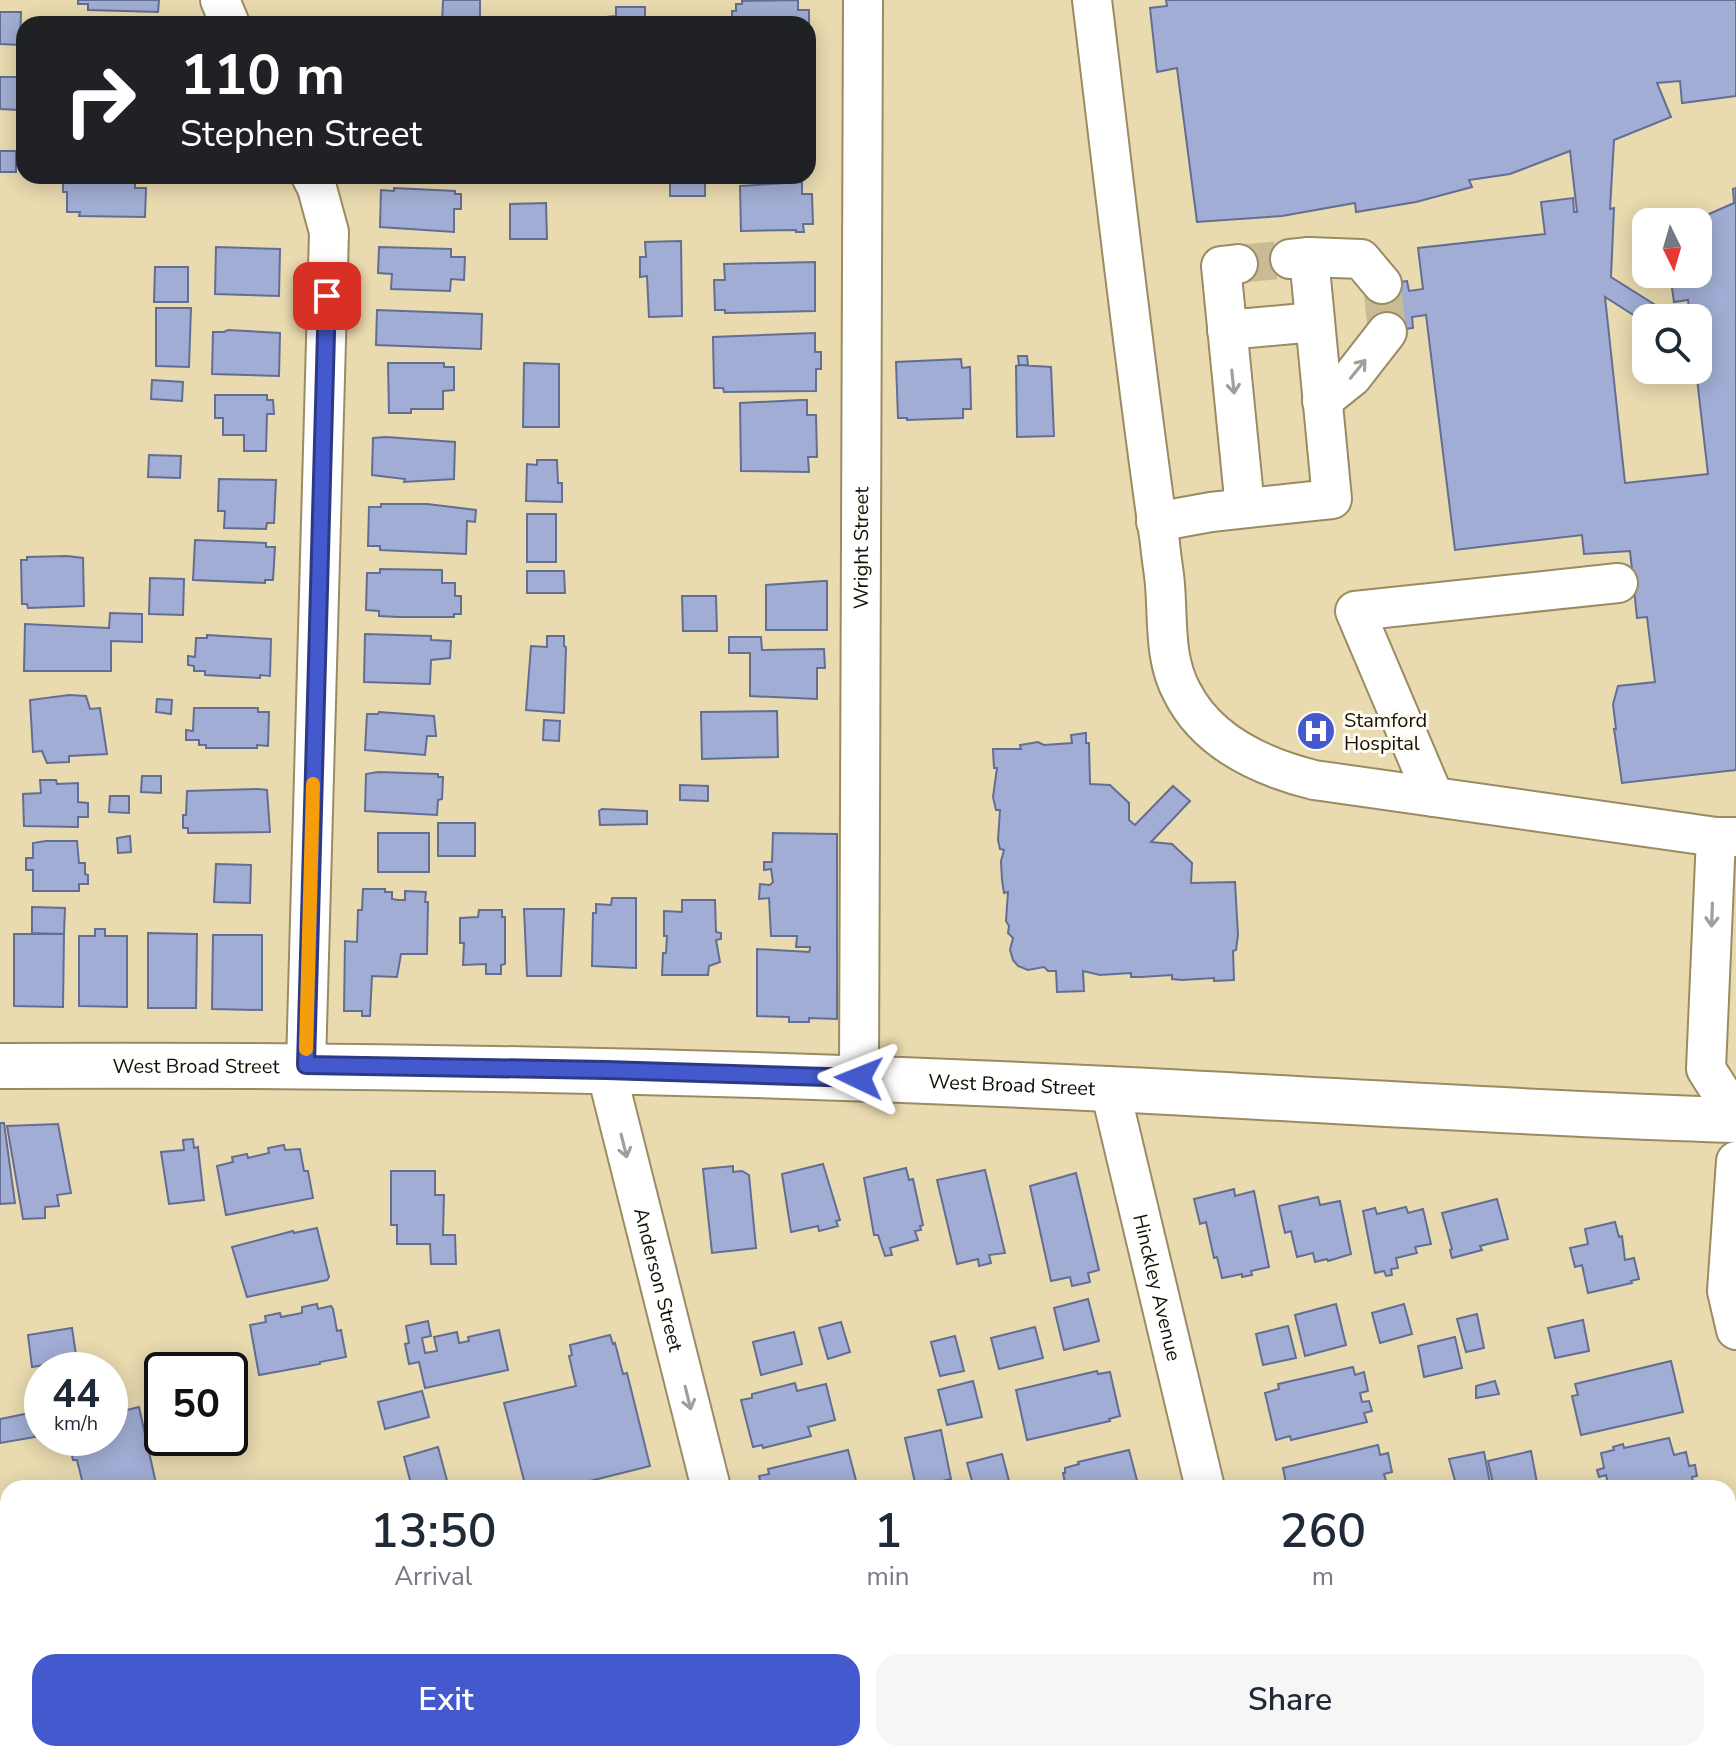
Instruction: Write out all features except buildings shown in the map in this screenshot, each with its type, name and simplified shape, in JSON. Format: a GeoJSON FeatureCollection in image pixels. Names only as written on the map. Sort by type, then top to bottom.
{"type":"FeatureCollection","features":[{"type":"Feature","properties":{"kind":"main road","name":"West Broad Street"},"geometry":{"type":"LineString","coordinates":[[0,1066],[306,1065],[606,1070],[859,1078],[1736,1118]]}},
{"type":"Feature","properties":{"kind":"street"},"geometry":{"type":"LineString","coordinates":[[1092,0],[1147,463],[1165,583],[1169,651],[1176,678],[1190,706],[1211,731],[1253,759],[1300,776],[1726,837],[1706,1069],[1736,1118]]}},
{"type":"Feature","properties":{"kind":"street","name":"Wright Street"},"geometry":{"type":"LineString","coordinates":[[859,1078],[862,10]]}},
{"type":"Feature","properties":{"kind":"street"},"geometry":{"type":"LineString","coordinates":[[306,1065],[329,232],[315,184]]}},
{"type":"Feature","properties":{"kind":"street"},"geometry":{"type":"LineString","coordinates":[[1156,522],[1332,499],[1315,322],[1299,258],[1361,259],[1382,284]]}},
{"type":"Feature","properties":{"kind":"street"},"geometry":{"type":"LineString","coordinates":[[1238,264],[1221,266],[1245,508]]}},
{"type":"Feature","properties":{"kind":"street"},"geometry":{"type":"LineString","coordinates":[[1227,330],[1315,322]]}},
{"type":"Feature","properties":{"kind":"street"},"geometry":{"type":"LineString","coordinates":[[1322,401],[1352,377],[1387,332]]}},
{"type":"Feature","properties":{"kind":"street"},"geometry":{"type":"LineString","coordinates":[[1434,797],[1355,611],[1618,583]]}},
{"type":"Feature","properties":{"kind":"street","name":"Anderson Street"},"geometry":{"type":"LineString","coordinates":[[606,1070],[709,1480]]}},
{"type":"Feature","properties":{"kind":"street","name":"Hinckley Avenue"},"geometry":{"type":"LineString","coordinates":[[1110,1089],[1203,1480]]}},
{"type":"Feature","properties":{"kind":"street"},"geometry":{"type":"LineString","coordinates":[[1736,1161],[1727,1291],[1736,1330]]}},
{"type":"Feature","properties":{"kind":"tunnel"},"geometry":{"type":"LineString","coordinates":[[1238,264],[1290,259]]}},
{"type":"Feature","properties":{"kind":"tunnel"},"geometry":{"type":"LineString","coordinates":[[1382,284],[1387,332]]}},
{"type":"Feature","properties":{"kind":"slow traffic"},"geometry":{"type":"LineString","coordinates":[[306,1049],[313,784]]}},
{"type":"Feature","properties":{"kind":"place","name":"Stamford Hospital"},"geometry":{"type":"Point","coordinates":[1316,731]}},
{"type":"Feature","properties":{"kind":"route"},"geometry":{"type":"LineString","coordinates":[[327,296],[306,1065],[859,1078]]}}]}
